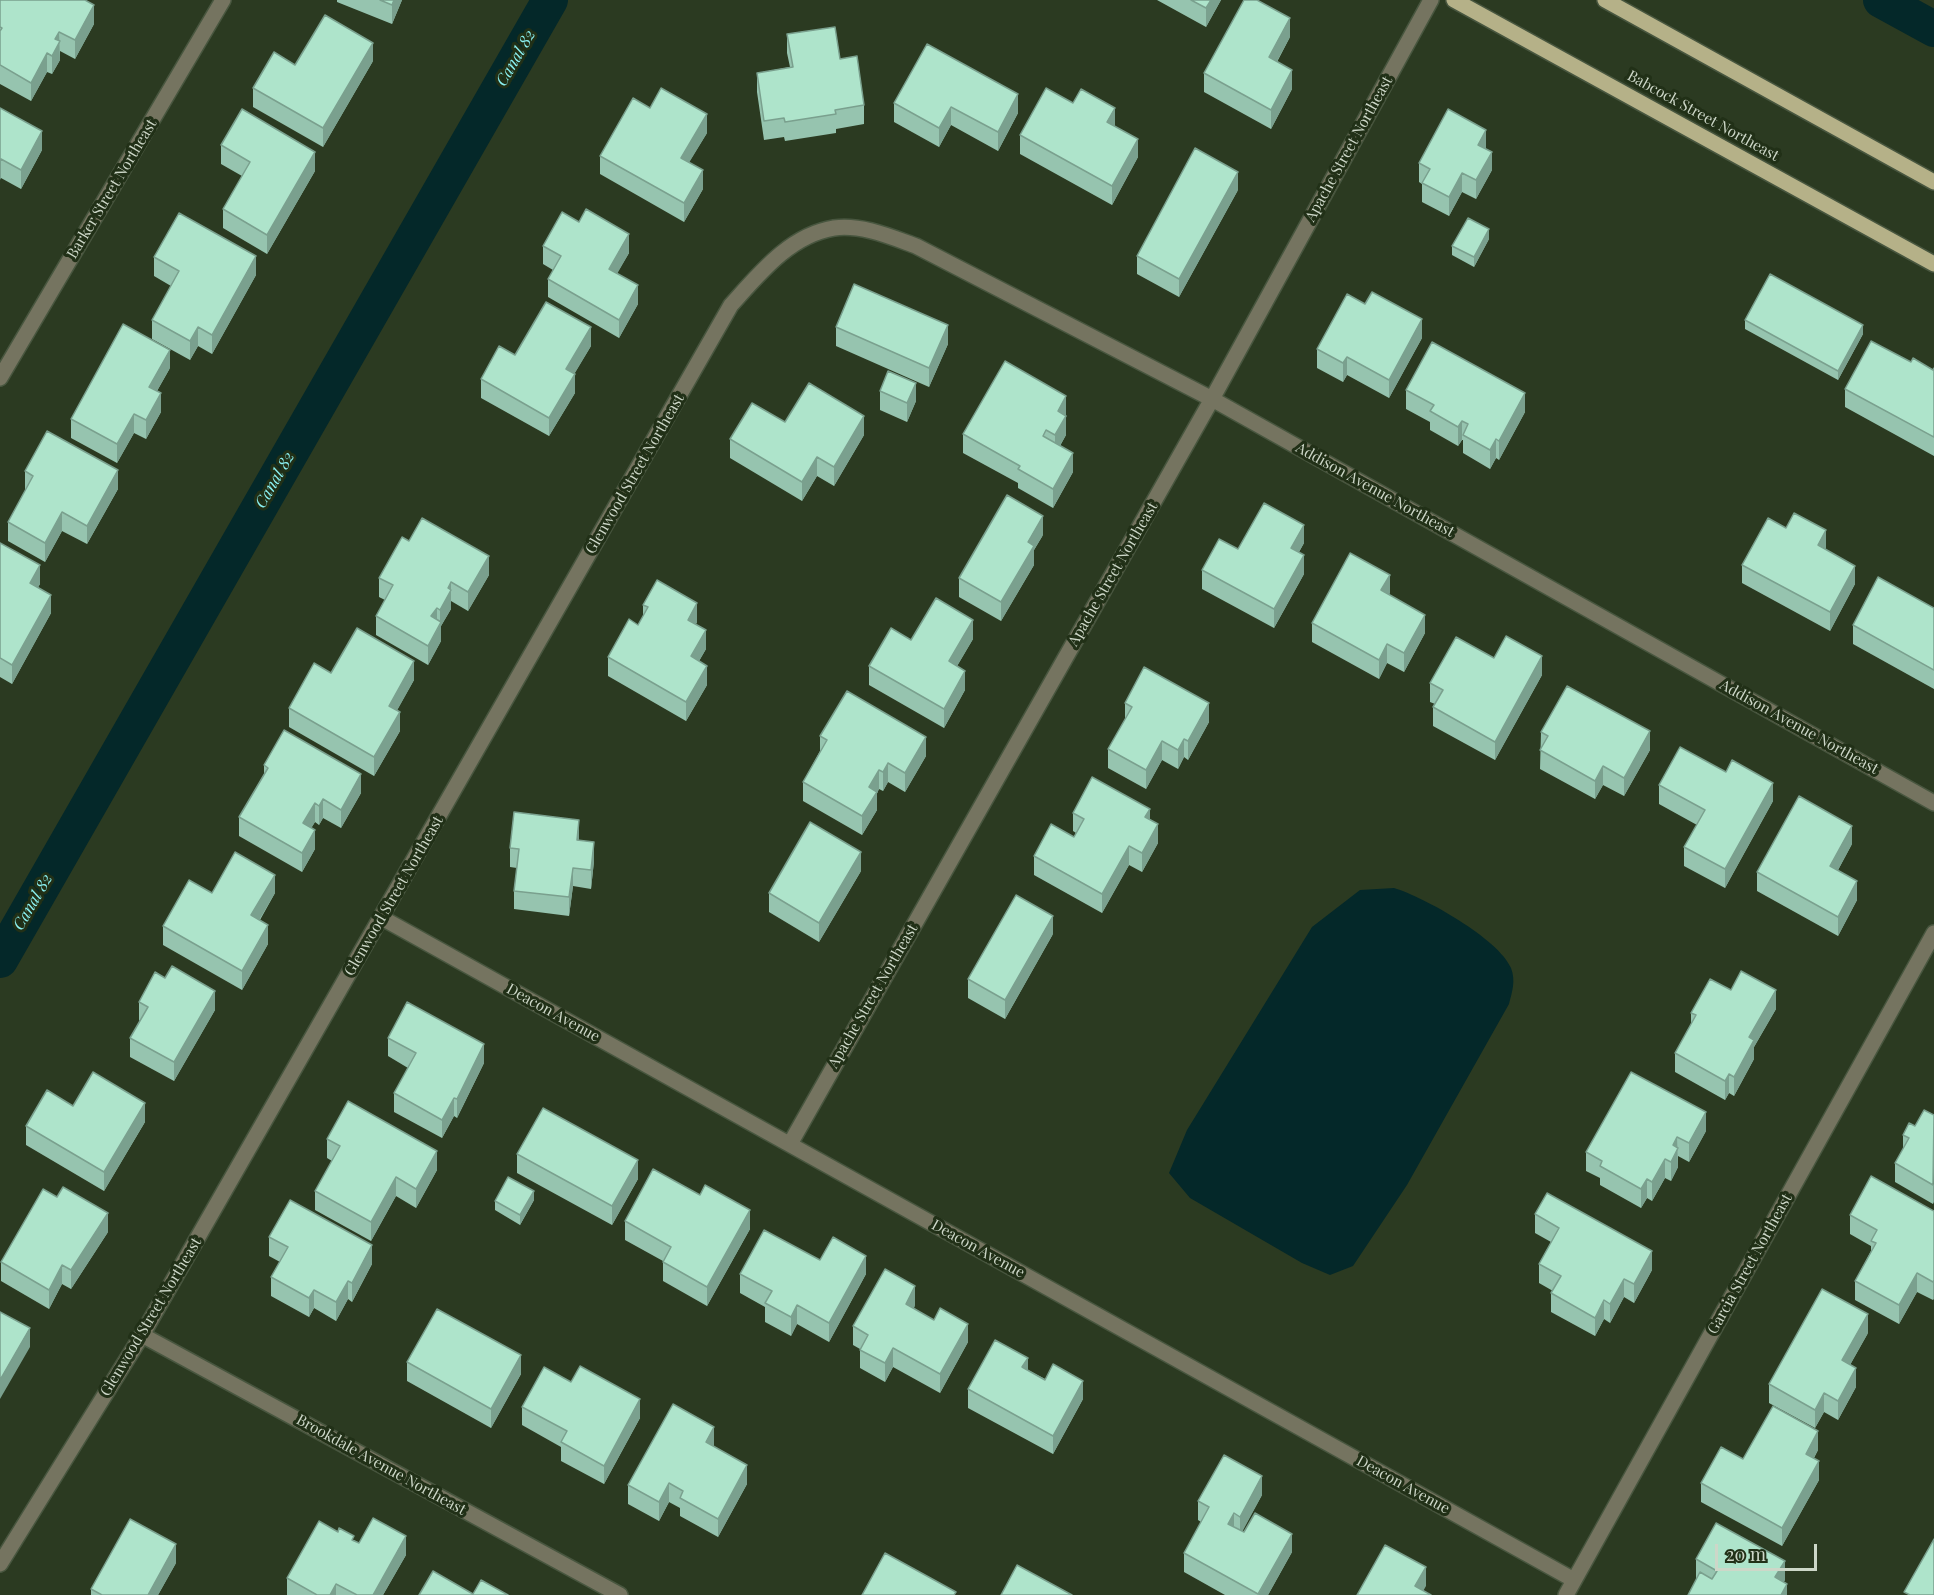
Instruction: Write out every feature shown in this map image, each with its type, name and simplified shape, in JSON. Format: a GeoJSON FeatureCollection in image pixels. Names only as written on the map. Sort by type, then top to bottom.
{"type":"FeatureCollection","features":[{"type":"Feature","properties":{"kind":"main road","name":"Babcock Street Northeast"},"geometry":{"type":"LineString","coordinates":[[1454,0],[1934,264]]}},
{"type":"Feature","properties":{"kind":"main road"},"geometry":{"type":"LineString","coordinates":[[1605,0],[1934,182]]}},
{"type":"Feature","properties":{"kind":"street","name":"Barker Street Northeast"},"geometry":{"type":"LineString","coordinates":[[0,378],[224,0]]}},
{"type":"Feature","properties":{"kind":"street","name":"Apache Street Northeast"},"geometry":{"type":"LineString","coordinates":[[790,1144],[1212,399],[1431,0]]}},
{"type":"Feature","properties":{"kind":"street","name":"Addison Avenue Northeast"},"geometry":{"type":"LineString","coordinates":[[800,239],[835,228],[873,231],[916,246],[1212,399],[1934,803]]}},
{"type":"Feature","properties":{"kind":"street","name":"Glenwood Street Northeast"},"geometry":{"type":"LineString","coordinates":[[0,1564],[142,1335],[731,305],[763,269],[800,239]]}},
{"type":"Feature","properties":{"kind":"street","name":"Deacon Avenue"},"geometry":{"type":"LineString","coordinates":[[382,918],[1574,1580]]}},
{"type":"Feature","properties":{"kind":"street","name":"Garcia Street Northeast"},"geometry":{"type":"LineString","coordinates":[[1566,1595],[1934,933]]}},
{"type":"Feature","properties":{"kind":"street","name":"Brookdale Avenue Northeast"},"geometry":{"type":"LineString","coordinates":[[142,1335],[620,1595]]}},
{"type":"Feature","properties":{"kind":"water"},"geometry":{"type":"Polygon","coordinates":[[[1394,888],[1423,900],[1477,932],[1504,957],[1511,968],[1513,986],[1509,1004],[1407,1185],[1353,1266],[1330,1275],[1302,1263],[1190,1198],[1169,1173],[1187,1130],[1312,927],[1360,890],[1394,888]]]}},
{"type":"Feature","properties":{"kind":"building"},"geometry":{"type":"Polygon","coordinates":[[[0,0],[85,0],[94,5],[75,40],[59,32],[55,39],[60,41],[52,56],[47,53],[31,83],[0,65],[0,31],[2,28],[0,27],[0,0]]]}},
{"type":"Feature","properties":{"kind":"building"},"geometry":{"type":"Polygon","coordinates":[[[380,0],[394,0],[392,5],[380,0]]]}},
{"type":"Feature","properties":{"kind":"building"},"geometry":{"type":"Polygon","coordinates":[[[1191,0],[1211,0],[1206,8],[1191,0]]]}},
{"type":"Feature","properties":{"kind":"building"},"geometry":{"type":"Polygon","coordinates":[[[1244,0],[1257,0],[1290,18],[1269,57],[1292,70],[1271,110],[1204,73],[1244,0]]]}},
{"type":"Feature","properties":{"kind":"building"},"geometry":{"type":"Polygon","coordinates":[[[325,15],[373,43],[323,128],[253,88],[274,52],[295,65],[325,15]]]}},
{"type":"Feature","properties":{"kind":"building"},"geometry":{"type":"Polygon","coordinates":[[[835,27],[840,59],[857,56],[864,105],[835,110],[836,114],[785,122],[784,118],[764,121],[757,73],[793,67],[787,34],[835,27]]]}},
{"type":"Feature","properties":{"kind":"building"},"geometry":{"type":"Polygon","coordinates":[[[927,44],[1018,94],[998,132],[951,107],[939,128],[894,103],[927,44]]]}},
{"type":"Feature","properties":{"kind":"building"},"geometry":{"type":"Polygon","coordinates":[[[661,88],[707,114],[681,158],[703,170],[684,203],[600,156],[633,98],[650,108],[661,88]]]}},
{"type":"Feature","properties":{"kind":"building"},"geometry":{"type":"Polygon","coordinates":[[[1046,88],[1073,103],[1081,89],[1115,108],[1107,122],[1138,139],[1112,186],[1020,135],[1046,88]]]}},
{"type":"Feature","properties":{"kind":"building"},"geometry":{"type":"Polygon","coordinates":[[[0,108],[42,131],[21,170],[1,159],[0,161],[0,108]]]}},
{"type":"Feature","properties":{"kind":"building"},"geometry":{"type":"Polygon","coordinates":[[[242,109],[315,152],[267,235],[223,209],[250,162],[221,145],[242,109]]]}},
{"type":"Feature","properties":{"kind":"building"},"geometry":{"type":"Polygon","coordinates":[[[1448,109],[1486,130],[1478,145],[1492,152],[1476,180],[1462,173],[1449,197],[1422,183],[1430,169],[1419,163],[1448,109]]]}},
{"type":"Feature","properties":{"kind":"building"},"geometry":{"type":"Polygon","coordinates":[[[1195,148],[1238,172],[1179,279],[1137,256],[1195,148]]]}},
{"type":"Feature","properties":{"kind":"building"},"geometry":{"type":"Polygon","coordinates":[[[586,209],[629,234],[609,269],[638,285],[619,320],[548,279],[561,256],[543,246],[562,212],[579,222],[586,209]]]}},
{"type":"Feature","properties":{"kind":"building"},"geometry":{"type":"Polygon","coordinates":[[[179,213],[256,256],[212,335],[198,327],[190,341],[152,320],[179,271],[154,257],[179,213]]]}},
{"type":"Feature","properties":{"kind":"building"},"geometry":{"type":"Polygon","coordinates":[[[1468,218],[1489,229],[1474,257],[1452,246],[1468,218]]]}},
{"type":"Feature","properties":{"kind":"building"},"geometry":{"type":"Polygon","coordinates":[[[1770,274],[1863,325],[1838,371],[1745,320],[1770,274]]]}},
{"type":"Feature","properties":{"kind":"building"},"geometry":{"type":"Polygon","coordinates":[[[854,284],[948,325],[929,368],[836,327],[854,284]]]}},
{"type":"Feature","properties":{"kind":"building"},"geometry":{"type":"Polygon","coordinates":[[[1372,292],[1422,319],[1389,380],[1347,357],[1343,363],[1317,349],[1347,294],[1365,304],[1372,292]]]}},
{"type":"Feature","properties":{"kind":"building"},"geometry":{"type":"Polygon","coordinates":[[[546,302],[591,327],[566,369],[575,374],[549,418],[481,379],[499,346],[515,355],[546,302]]]}},
{"type":"Feature","properties":{"kind":"building"},"geometry":{"type":"Polygon","coordinates":[[[123,324],[170,350],[149,387],[161,393],[146,420],[134,414],[117,444],[71,419],[123,324]]]}},
{"type":"Feature","properties":{"kind":"building"},"geometry":{"type":"Polygon","coordinates":[[[1871,341],[1911,362],[1913,358],[1933,370],[1934,368],[1934,437],[1845,389],[1871,341]]]}},
{"type":"Feature","properties":{"kind":"building"},"geometry":{"type":"Polygon","coordinates":[[[1432,342],[1525,393],[1499,441],[1496,439],[1490,450],[1463,435],[1468,424],[1462,421],[1458,427],[1430,411],[1434,405],[1406,390],[1432,342]]]}},
{"type":"Feature","properties":{"kind":"building"},"geometry":{"type":"Polygon","coordinates":[[[1005,361],[1066,396],[1058,411],[1066,416],[1055,435],[1046,430],[1043,436],[1073,453],[1053,489],[1018,469],[1020,466],[963,434],[1005,361]]]}},
{"type":"Feature","properties":{"kind":"building"},"geometry":{"type":"Polygon","coordinates":[[[888,371],[916,383],[907,403],[880,391],[888,371]]]}},
{"type":"Feature","properties":{"kind":"building"},"geometry":{"type":"Polygon","coordinates":[[[809,383],[864,416],[834,467],[817,457],[802,482],[730,439],[752,403],[785,422],[809,383]]]}},
{"type":"Feature","properties":{"kind":"building"},"geometry":{"type":"Polygon","coordinates":[[[47,431],[118,470],[87,526],[62,512],[45,543],[8,522],[33,476],[25,471],[47,431]]]}},
{"type":"Feature","properties":{"kind":"building"},"geometry":{"type":"Polygon","coordinates":[[[1007,495],[1043,516],[1028,542],[1034,546],[1001,602],[959,578],[1007,495]]]}},
{"type":"Feature","properties":{"kind":"building"},"geometry":{"type":"Polygon","coordinates":[[[1264,503],[1304,525],[1291,548],[1304,555],[1274,609],[1202,570],[1219,539],[1238,549],[1264,503]]]}},
{"type":"Feature","properties":{"kind":"building"},"geometry":{"type":"Polygon","coordinates":[[[1794,513],[1826,530],[1818,545],[1855,566],[1830,612],[1742,565],[1768,518],[1786,528],[1794,513]]]}},
{"type":"Feature","properties":{"kind":"building"},"geometry":{"type":"Polygon","coordinates":[[[422,518],[489,556],[468,592],[451,582],[448,588],[451,590],[440,610],[437,608],[431,616],[441,622],[428,646],[376,616],[393,585],[379,578],[402,537],[409,541],[422,518]]]}},
{"type":"Feature","properties":{"kind":"building"},"geometry":{"type":"Polygon","coordinates":[[[0,543],[40,565],[30,583],[51,595],[12,665],[0,658],[0,543]]]}},
{"type":"Feature","properties":{"kind":"building"},"geometry":{"type":"Polygon","coordinates":[[[1350,553],[1390,575],[1381,590],[1425,615],[1404,653],[1387,644],[1379,660],[1312,623],[1350,553]]]}},
{"type":"Feature","properties":{"kind":"building"},"geometry":{"type":"Polygon","coordinates":[[[1878,577],[1934,608],[1934,670],[1853,625],[1878,577]]]}},
{"type":"Feature","properties":{"kind":"building"},"geometry":{"type":"Polygon","coordinates":[[[657,580],[697,603],[688,620],[706,630],[691,656],[707,666],[686,702],[608,657],[629,619],[638,625],[648,607],[643,605],[657,580]]]}},
{"type":"Feature","properties":{"kind":"building"},"geometry":{"type":"Polygon","coordinates":[[[936,598],[973,620],[949,661],[965,671],[944,709],[869,666],[891,628],[911,640],[936,598]]]}},
{"type":"Feature","properties":{"kind":"building"},"geometry":{"type":"Polygon","coordinates":[[[357,628],[414,661],[389,706],[400,712],[374,757],[289,708],[314,663],[331,673],[357,628]]]}},
{"type":"Feature","properties":{"kind":"building"},"geometry":{"type":"Polygon","coordinates":[[[1506,636],[1542,656],[1495,742],[1433,707],[1443,690],[1430,683],[1456,637],[1494,658],[1506,636]]]}},
{"type":"Feature","properties":{"kind":"building"},"geometry":{"type":"Polygon","coordinates":[[[1144,667],[1209,703],[1188,741],[1184,739],[1178,750],[1162,741],[1146,770],[1108,749],[1132,707],[1125,703],[1144,667]]]}},
{"type":"Feature","properties":{"kind":"building"},"geometry":{"type":"Polygon","coordinates":[[[1567,686],[1650,731],[1624,778],[1603,766],[1595,781],[1540,750],[1548,736],[1541,732],[1567,686]]]}},
{"type":"Feature","properties":{"kind":"building"},"geometry":{"type":"Polygon","coordinates":[[[847,691],[926,737],[905,773],[888,763],[883,772],[879,770],[869,787],[877,792],[862,816],[803,782],[827,740],[820,736],[847,691]]]}},
{"type":"Feature","properties":{"kind":"building"},"geometry":{"type":"Polygon","coordinates":[[[284,730],[361,774],[341,810],[323,799],[319,806],[315,803],[303,823],[315,830],[302,853],[239,817],[268,768],[264,765],[284,730]]]}},
{"type":"Feature","properties":{"kind":"building"},"geometry":{"type":"Polygon","coordinates":[[[1680,747],[1726,772],[1732,760],[1773,783],[1725,869],[1684,847],[1705,810],[1659,785],[1680,747]]]}},
{"type":"Feature","properties":{"kind":"building"},"geometry":{"type":"Polygon","coordinates":[[[1092,777],[1150,809],[1145,817],[1158,824],[1142,853],[1129,846],[1102,894],[1034,856],[1051,824],[1074,837],[1084,819],[1073,813],[1092,777]]]}},
{"type":"Feature","properties":{"kind":"building"},"geometry":{"type":"Polygon","coordinates":[[[1799,796],[1852,826],[1830,866],[1857,881],[1838,917],[1757,872],[1799,796]]]}},
{"type":"Feature","properties":{"kind":"building"},"geometry":{"type":"Polygon","coordinates":[[[514,812],[579,820],[577,840],[594,842],[591,870],[573,868],[569,897],[514,891],[519,849],[510,848],[514,812]]]}},
{"type":"Feature","properties":{"kind":"building"},"geometry":{"type":"Polygon","coordinates":[[[810,822],[861,852],[819,923],[769,893],[810,822]]]}},
{"type":"Feature","properties":{"kind":"building"},"geometry":{"type":"Polygon","coordinates":[[[235,852],[275,875],[251,915],[268,925],[242,971],[163,926],[189,880],[212,893],[235,852]]]}},
{"type":"Feature","properties":{"kind":"building"},"geometry":{"type":"Polygon","coordinates":[[[1016,895],[1053,916],[1005,1000],[968,979],[1016,895]]]}},
{"type":"Feature","properties":{"kind":"building"},"geometry":{"type":"Polygon","coordinates":[[[172,966],[215,991],[174,1062],[130,1038],[148,1007],[139,1002],[155,972],[165,978],[172,966]]]}},
{"type":"Feature","properties":{"kind":"building"},"geometry":{"type":"Polygon","coordinates":[[[1741,971],[1776,990],[1749,1037],[1754,1040],[1734,1077],[1729,1074],[1725,1081],[1675,1053],[1696,1015],[1691,1013],[1710,979],[1731,990],[1741,971]]]}},
{"type":"Feature","properties":{"kind":"building"},"geometry":{"type":"Polygon","coordinates":[[[407,1002],[484,1044],[457,1099],[454,1098],[442,1120],[394,1093],[416,1053],[388,1038],[407,1002]]]}},
{"type":"Feature","properties":{"kind":"building"},"geometry":{"type":"Polygon","coordinates":[[[93,1072],[145,1103],[104,1172],[26,1126],[47,1090],[73,1106],[93,1072]]]}},
{"type":"Feature","properties":{"kind":"building"},"geometry":{"type":"Polygon","coordinates":[[[1631,1072],[1706,1112],[1689,1143],[1677,1137],[1673,1145],[1678,1148],[1671,1162],[1665,1159],[1652,1182],[1647,1179],[1641,1189],[1600,1166],[1602,1161],[1586,1152],[1631,1072]]]}},
{"type":"Feature","properties":{"kind":"building"},"geometry":{"type":"Polygon","coordinates":[[[348,1101],[437,1151],[416,1189],[396,1177],[371,1222],[315,1191],[340,1146],[327,1139],[348,1101]]]}},
{"type":"Feature","properties":{"kind":"building"},"geometry":{"type":"Polygon","coordinates":[[[543,1108],[638,1160],[612,1206],[517,1154],[543,1108]]]}},
{"type":"Feature","properties":{"kind":"building"},"geometry":{"type":"Polygon","coordinates":[[[1924,1110],[1934,1115],[1933,1185],[1895,1163],[1909,1138],[1903,1135],[1909,1123],[1915,1126],[1924,1110]]]}},
{"type":"Feature","properties":{"kind":"building"},"geometry":{"type":"Polygon","coordinates":[[[653,1169],[700,1195],[705,1185],[750,1210],[707,1287],[663,1262],[671,1247],[625,1221],[653,1169]]]}},
{"type":"Feature","properties":{"kind":"building"},"geometry":{"type":"Polygon","coordinates":[[[1871,1176],[1934,1211],[1934,1280],[1933,1282],[1917,1273],[1899,1305],[1855,1281],[1876,1243],[1871,1241],[1877,1230],[1850,1215],[1871,1176]]]}},
{"type":"Feature","properties":{"kind":"building"},"geometry":{"type":"Polygon","coordinates":[[[508,1177],[534,1191],[520,1215],[495,1201],[508,1177]]]}},
{"type":"Feature","properties":{"kind":"building"},"geometry":{"type":"Polygon","coordinates":[[[63,1187],[108,1213],[71,1270],[62,1265],[49,1290],[1,1262],[43,1189],[57,1197],[63,1187]]]}},
{"type":"Feature","properties":{"kind":"building"},"geometry":{"type":"Polygon","coordinates":[[[1547,1193],[1652,1251],[1634,1284],[1624,1279],[1610,1304],[1604,1300],[1595,1318],[1551,1293],[1561,1276],[1539,1264],[1559,1228],[1535,1214],[1547,1193]]]}},
{"type":"Feature","properties":{"kind":"building"},"geometry":{"type":"Polygon","coordinates":[[[290,1200],[372,1245],[352,1283],[348,1281],[336,1302],[314,1290],[309,1298],[271,1277],[288,1247],[269,1237],[290,1200]]]}},
{"type":"Feature","properties":{"kind":"building"},"geometry":{"type":"Polygon","coordinates":[[[764,1230],[820,1260],[833,1237],[866,1256],[829,1323],[797,1305],[791,1317],[765,1303],[772,1291],[740,1274],[764,1230]]]}},
{"type":"Feature","properties":{"kind":"building"},"geometry":{"type":"Polygon","coordinates":[[[885,1269],[915,1286],[906,1304],[934,1320],[940,1308],[968,1324],[940,1374],[893,1348],[885,1363],[860,1350],[868,1335],[853,1326],[885,1269]]]}},
{"type":"Feature","properties":{"kind":"building"},"geometry":{"type":"Polygon","coordinates":[[[1822,1289],[1868,1314],[1842,1360],[1856,1368],[1838,1401],[1824,1393],[1815,1410],[1769,1384],[1822,1289]]]}},
{"type":"Feature","properties":{"kind":"building"},"geometry":{"type":"Polygon","coordinates":[[[437,1309],[521,1355],[491,1409],[407,1362],[437,1309]]]}},
{"type":"Feature","properties":{"kind":"building"},"geometry":{"type":"Polygon","coordinates":[[[0,1312],[30,1328],[0,1380],[0,1312]]]}},
{"type":"Feature","properties":{"kind":"building"},"geometry":{"type":"Polygon","coordinates":[[[995,1340],[1028,1358],[1022,1367],[1045,1380],[1053,1364],[1083,1381],[1053,1436],[968,1389],[995,1340]]]}},
{"type":"Feature","properties":{"kind":"building"},"geometry":{"type":"Polygon","coordinates":[[[580,1366],[640,1399],[604,1466],[561,1442],[567,1431],[522,1407],[544,1367],[571,1382],[580,1366]]]}},
{"type":"Feature","properties":{"kind":"building"},"geometry":{"type":"Polygon","coordinates":[[[673,1404],[714,1427],[706,1442],[747,1465],[718,1519],[680,1498],[683,1491],[669,1483],[659,1502],[628,1485],[673,1404]]]}},
{"type":"Feature","properties":{"kind":"building"},"geometry":{"type":"Polygon","coordinates":[[[1773,1406],[1818,1431],[1806,1454],[1819,1461],[1782,1528],[1701,1483],[1721,1447],[1743,1459],[1773,1406]]]}},
{"type":"Feature","properties":{"kind":"building"},"geometry":{"type":"Polygon","coordinates":[[[1224,1455],[1262,1476],[1240,1517],[1234,1513],[1228,1524],[1244,1532],[1255,1513],[1292,1534],[1258,1594],[1184,1553],[1209,1507],[1198,1501],[1224,1455]]]}},
{"type":"Feature","properties":{"kind":"building"},"geometry":{"type":"Polygon","coordinates":[[[373,1518],[406,1536],[373,1595],[357,1595],[336,1584],[330,1595],[317,1595],[287,1578],[319,1521],[338,1532],[339,1528],[354,1536],[352,1540],[359,1543],[373,1518]]]}},
{"type":"Feature","properties":{"kind":"building"},"geometry":{"type":"Polygon","coordinates":[[[130,1519],[176,1544],[148,1595],[102,1595],[91,1589],[130,1519]]]}},
{"type":"Feature","properties":{"kind":"building"},"geometry":{"type":"Polygon","coordinates":[[[1716,1523],[1785,1561],[1775,1577],[1787,1584],[1781,1595],[1688,1595],[1700,1572],[1712,1579],[1717,1571],[1696,1559],[1716,1523]]]}},
{"type":"Feature","properties":{"kind":"building"},"geometry":{"type":"Polygon","coordinates":[[[1934,1539],[1934,1595],[1910,1595],[1904,1592],[1934,1539]]]}},
{"type":"Feature","properties":{"kind":"building"},"geometry":{"type":"Polygon","coordinates":[[[1385,1545],[1426,1567],[1415,1586],[1431,1595],[1357,1595],[1385,1545]]]}},
{"type":"Feature","properties":{"kind":"building"},"geometry":{"type":"Polygon","coordinates":[[[885,1553],[956,1592],[954,1595],[862,1595],[885,1553]]]}},
{"type":"Feature","properties":{"kind":"building"},"geometry":{"type":"Polygon","coordinates":[[[1017,1565],[1072,1595],[1001,1595],[1017,1565]]]}},
{"type":"Feature","properties":{"kind":"building"},"geometry":{"type":"Polygon","coordinates":[[[433,1571],[473,1594],[481,1580],[508,1595],[419,1595],[433,1571]]]}},
{"type":"Feature","properties":{"kind":"waterway","name":"Canal 82"},"geometry":{"type":"LineString","coordinates":[[0,960],[550,0]]}},
{"type":"Feature","properties":{"kind":"waterway"},"geometry":{"type":"LineString","coordinates":[[1881,0],[1934,29]]}}]}
